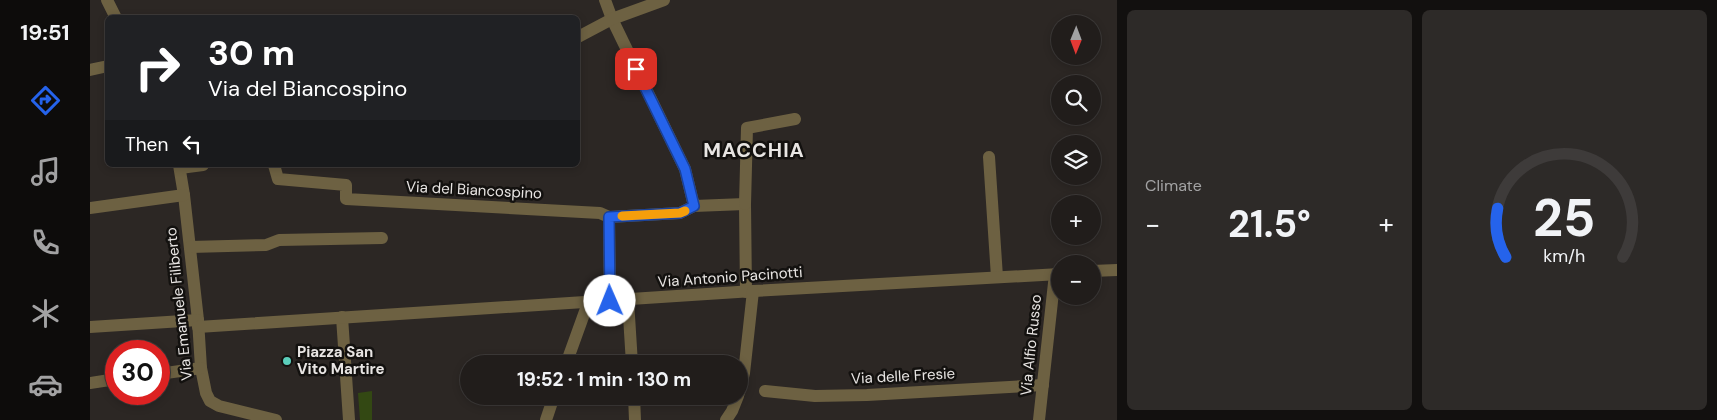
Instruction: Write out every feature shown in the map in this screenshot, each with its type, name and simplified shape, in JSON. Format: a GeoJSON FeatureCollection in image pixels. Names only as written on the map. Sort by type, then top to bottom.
{"type":"FeatureCollection","features":[{"type":"Feature","properties":{"kind":"street"},"geometry":{"type":"LineString","coordinates":[[107,0],[114,15]]}},
{"type":"Feature","properties":{"kind":"street"},"geometry":{"type":"LineString","coordinates":[[605,0],[612,19],[685,169],[694,206]]}},
{"type":"Feature","properties":{"kind":"street"},"geometry":{"type":"LineString","coordinates":[[580,36],[612,19],[664,0]]}},
{"type":"Feature","properties":{"kind":"street"},"geometry":{"type":"LineString","coordinates":[[90,70],[105,67]]}},
{"type":"Feature","properties":{"kind":"street"},"geometry":{"type":"LineString","coordinates":[[745,355],[750,291],[745,204],[747,128],[795,119]]}},
{"type":"Feature","properties":{"kind":"street"},"geometry":{"type":"LineString","coordinates":[[989,157],[997,277]]}},
{"type":"Feature","properties":{"kind":"street","name":"Via Emanuele Filiberto"},"geometry":{"type":"LineString","coordinates":[[179,167],[190,247],[201,368],[206,393],[210,401],[220,406],[276,420]]}},
{"type":"Feature","properties":{"kind":"street","name":"Via del Biancospino"},"geometry":{"type":"LineString","coordinates":[[275,167],[278,179],[346,185],[346,199],[600,213],[609,217],[680,213],[694,206],[745,204]]}},
{"type":"Feature","properties":{"kind":"street"},"geometry":{"type":"LineString","coordinates":[[90,208],[184,195]]}},
{"type":"Feature","properties":{"kind":"street"},"geometry":{"type":"LineString","coordinates":[[609,217],[610,301]]}},
{"type":"Feature","properties":{"kind":"street"},"geometry":{"type":"LineString","coordinates":[[190,247],[266,246],[279,240],[382,238]]}},
{"type":"Feature","properties":{"kind":"street"},"geometry":{"type":"LineString","coordinates":[[1101,271],[1117,270]]}},
{"type":"Feature","properties":{"kind":"street","name":"Via Antonio Pacinotti"},"geometry":{"type":"LineString","coordinates":[[90,327],[342,317],[1051,274]]}},
{"type":"Feature","properties":{"kind":"street"},"geometry":{"type":"LineString","coordinates":[[628,300],[631,355]]}},
{"type":"Feature","properties":{"kind":"street"},"geometry":{"type":"LineString","coordinates":[[569,355],[588,303]]}},
{"type":"Feature","properties":{"kind":"street","name":"Via Alfio Russo"},"geometry":{"type":"LineString","coordinates":[[1040,420],[1053,305]]}},
{"type":"Feature","properties":{"kind":"street"},"geometry":{"type":"LineString","coordinates":[[342,317],[349,420]]}},
{"type":"Feature","properties":{"kind":"street"},"geometry":{"type":"LineString","coordinates":[[170,372],[201,368]]}},
{"type":"Feature","properties":{"kind":"street"},"geometry":{"type":"LineString","coordinates":[[90,382],[105,380]]}},
{"type":"Feature","properties":{"kind":"street","name":"Via delle Fresie"},"geometry":{"type":"LineString","coordinates":[[765,391],[815,396],[867,395],[1043,384]]}},
{"type":"Feature","properties":{"kind":"street"},"geometry":{"type":"LineString","coordinates":[[546,420],[551,405]]}},
{"type":"Feature","properties":{"kind":"street"},"geometry":{"type":"LineString","coordinates":[[634,405],[635,420]]}},
{"type":"Feature","properties":{"kind":"street"},"geometry":{"type":"LineString","coordinates":[[726,420],[734,405]]}},
{"type":"Feature","properties":{"kind":"green space"},"geometry":{"type":"Polygon","coordinates":[[[372,391],[372,420],[360,420],[358,393],[372,391]]]}},
{"type":"Feature","properties":{"kind":"slow traffic"},"geometry":{"type":"LineString","coordinates":[[622,216],[680,213],[685,211]]}},
{"type":"Feature","properties":{"kind":"place","name":"Piazza San Vito Martire"},"geometry":{"type":"Point","coordinates":[287,361]}},
{"type":"Feature","properties":{"kind":"district","name":"MACCHIA"},"geometry":{"type":"Point","coordinates":[754,150]}},
{"type":"Feature","properties":{"kind":"route"},"geometry":{"type":"LineString","coordinates":[[610,301],[609,217],[680,213],[694,206],[685,169],[636,69]]}}]}
